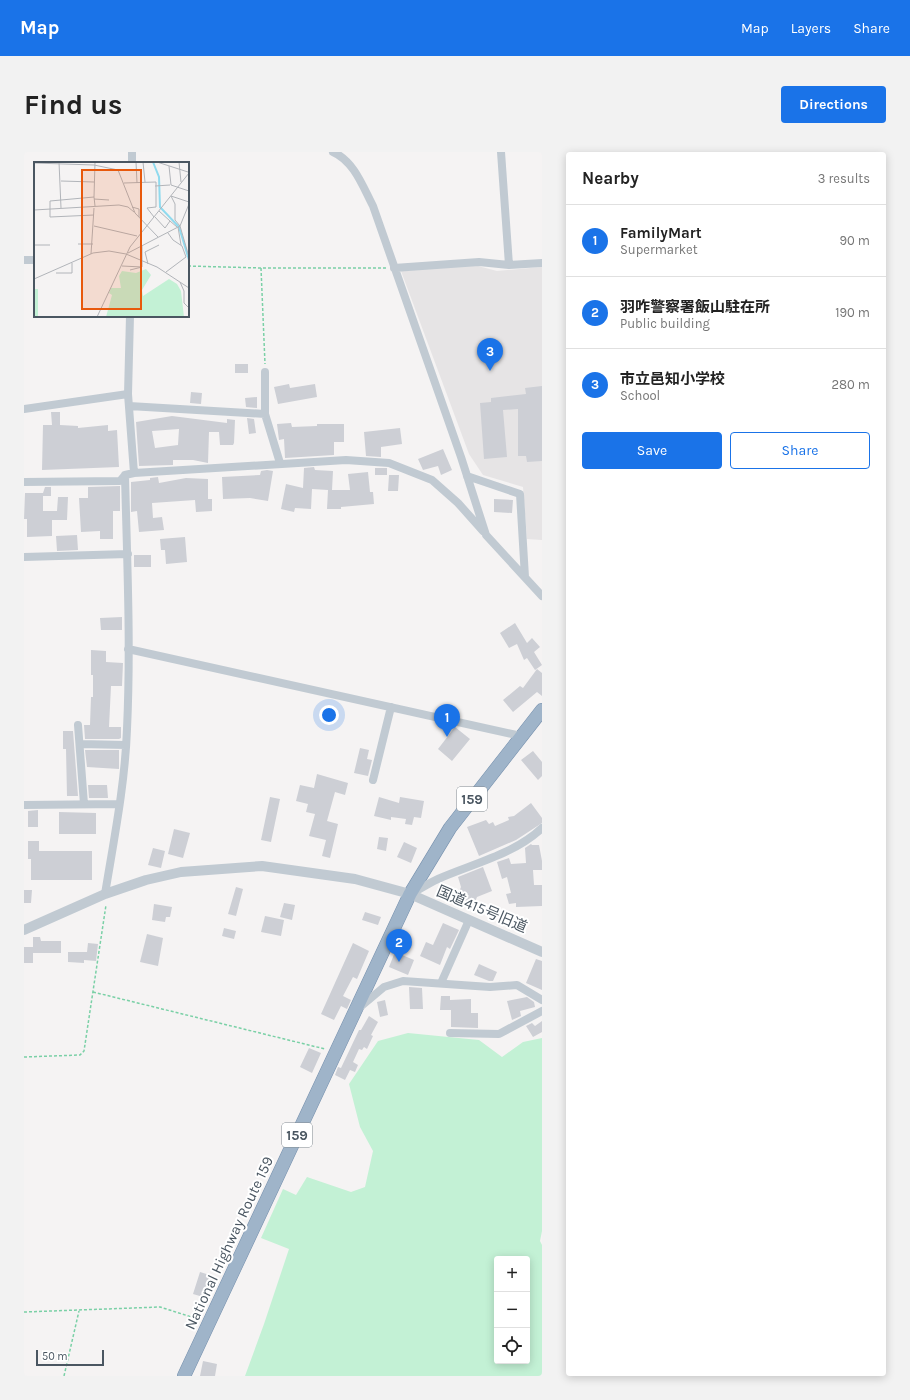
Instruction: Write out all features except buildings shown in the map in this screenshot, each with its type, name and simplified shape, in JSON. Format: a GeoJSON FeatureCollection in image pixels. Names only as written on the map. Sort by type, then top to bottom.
{"type":"FeatureCollection","features":[{"type":"Feature","properties":{"kind":"highway","name":"National Highway Route 159"},"geometry":{"type":"LineString","coordinates":[[184,1376],[410,894],[450,828],[542,710]]}},
{"type":"Feature","properties":{"kind":"street"},"geometry":{"type":"LineString","coordinates":[[333,152],[347,162],[358,175],[372,206],[467,476],[486,535]]}},
{"type":"Feature","properties":{"kind":"street"},"geometry":{"type":"LineString","coordinates":[[501,152],[509,265]]}},
{"type":"Feature","properties":{"kind":"street"},"geometry":{"type":"LineString","coordinates":[[394,268],[479,262],[509,265],[542,263]]}},
{"type":"Feature","properties":{"kind":"street"},"geometry":{"type":"LineString","coordinates":[[130,317],[128,394],[134,473]]}},
{"type":"Feature","properties":{"kind":"street"},"geometry":{"type":"LineString","coordinates":[[265,372],[265,414],[280,463]]}},
{"type":"Feature","properties":{"kind":"street"},"geometry":{"type":"LineString","coordinates":[[24,409],[128,394]]}},
{"type":"Feature","properties":{"kind":"street"},"geometry":{"type":"LineString","coordinates":[[129,406],[265,414]]}},
{"type":"Feature","properties":{"kind":"street"},"geometry":{"type":"LineString","coordinates":[[24,482],[120,481],[125,475],[134,473],[280,463],[346,460],[389,463],[432,480],[458,503],[542,596]]}},
{"type":"Feature","properties":{"kind":"street"},"geometry":{"type":"LineString","coordinates":[[106,894],[126,745],[128,554],[125,475]]}},
{"type":"Feature","properties":{"kind":"street"},"geometry":{"type":"LineString","coordinates":[[467,476],[520,494],[525,577]]}},
{"type":"Feature","properties":{"kind":"street"},"geometry":{"type":"LineString","coordinates":[[24,557],[128,554]]}},
{"type":"Feature","properties":{"kind":"street"},"geometry":{"type":"LineString","coordinates":[[128,649],[521,736]]}},
{"type":"Feature","properties":{"kind":"street"},"geometry":{"type":"LineString","coordinates":[[374,780],[391,707]]}},
{"type":"Feature","properties":{"kind":"street"},"geometry":{"type":"LineString","coordinates":[[78,725],[84,804]]}},
{"type":"Feature","properties":{"kind":"street"},"geometry":{"type":"LineString","coordinates":[[80,744],[126,745]]}},
{"type":"Feature","properties":{"kind":"street"},"geometry":{"type":"LineString","coordinates":[[24,805],[119,804]]}},
{"type":"Feature","properties":{"kind":"street"},"geometry":{"type":"LineString","coordinates":[[410,894],[437,880],[502,853],[533,836],[542,828]]}},
{"type":"Feature","properties":{"kind":"street","name":"国道415号旧道"},"geometry":{"type":"LineString","coordinates":[[24,930],[106,894],[146,880],[181,872],[262,866],[355,879],[410,894],[542,952]]}},
{"type":"Feature","properties":{"kind":"street"},"geometry":{"type":"LineString","coordinates":[[441,983],[469,920]]}},
{"type":"Feature","properties":{"kind":"street"},"geometry":{"type":"LineString","coordinates":[[355,1011],[384,987],[403,982],[490,987],[517,985],[542,1000]]}},
{"type":"Feature","properties":{"kind":"street"},"geometry":{"type":"LineString","coordinates":[[450,1033],[499,1034],[542,1011]]}},
{"type":"Feature","properties":{"kind":"path"},"geometry":{"type":"LineString","coordinates":[[189,266],[261,268],[394,268]]}},
{"type":"Feature","properties":{"kind":"path"},"geometry":{"type":"LineString","coordinates":[[261,268],[265,372]]}},
{"type":"Feature","properties":{"kind":"path"},"geometry":{"type":"LineString","coordinates":[[24,1057],[80,1055],[83,1053],[106,894]]}},
{"type":"Feature","properties":{"kind":"path"},"geometry":{"type":"LineString","coordinates":[[93,992],[336,1052]]}},
{"type":"Feature","properties":{"kind":"path"},"geometry":{"type":"LineString","coordinates":[[24,1312],[160,1307],[210,1322]]}},
{"type":"Feature","properties":{"kind":"path"},"geometry":{"type":"LineString","coordinates":[[64,1376],[79,1311]]}},
{"type":"Feature","properties":{"kind":"shaded area"},"geometry":{"type":"Polygon","coordinates":[[[474,265],[497,271],[542,267],[542,540],[527,539],[523,487],[483,475],[469,454],[401,271],[474,265]]]}},
{"type":"Feature","properties":{"kind":"green space"},"geometry":{"type":"Polygon","coordinates":[[[408,1033],[479,1040],[502,1057],[523,1042],[542,1038],[542,1231],[540,1241],[542,1245],[542,1376],[245,1376],[289,1249],[261,1238],[283,1189],[296,1195],[307,1177],[351,1192],[365,1187],[373,1151],[360,1127],[349,1084],[378,1041],[408,1033]]]}},
{"type":"Feature","properties":{"kind":"place","name":"市立邑知小学校"},"geometry":{"type":"Point","coordinates":[490,371]}},
{"type":"Feature","properties":{"kind":"place","name":"FamilyMart"},"geometry":{"type":"Point","coordinates":[447,737]}},
{"type":"Feature","properties":{"kind":"place","name":"羽咋警察署飯山駐在所"},"geometry":{"type":"Point","coordinates":[399,962]}}]}
